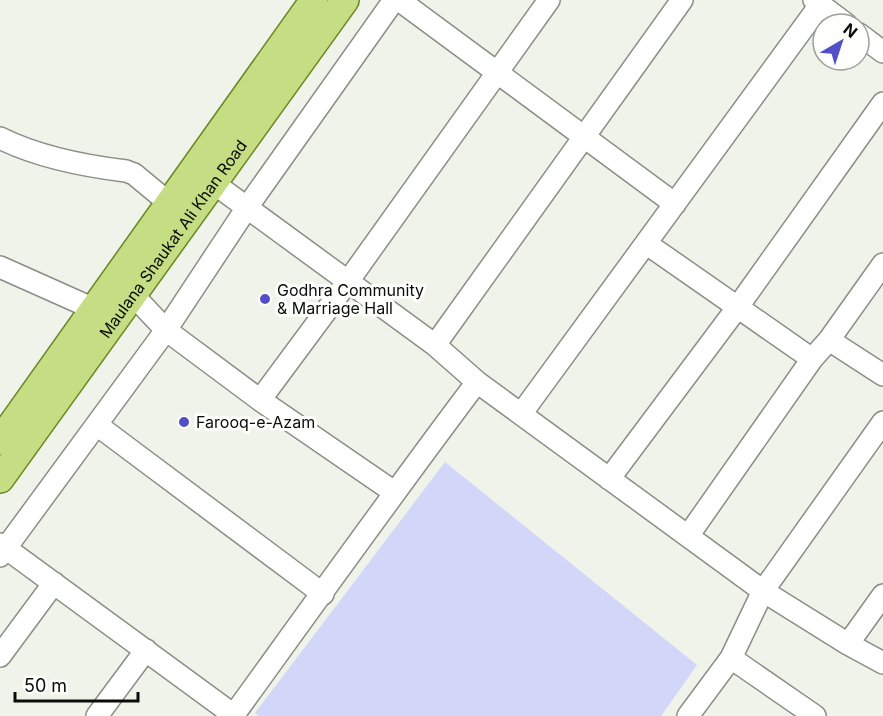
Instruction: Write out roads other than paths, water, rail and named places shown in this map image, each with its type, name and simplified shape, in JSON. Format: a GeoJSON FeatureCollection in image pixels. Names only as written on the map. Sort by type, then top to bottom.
{"type":"FeatureCollection","features":[{"type":"Feature","properties":{"kind":"main road","name":"Maulana Shaukat Ali Khan Road"},"geometry":{"type":"LineString","coordinates":[[0,441],[314,0]]}},
{"type":"Feature","properties":{"kind":"main road","name":"Maulana Shaukat Ali Khan Road"},"geometry":{"type":"LineString","coordinates":[[0,479],[345,0]]}},
{"type":"Feature","properties":{"kind":"street"},"geometry":{"type":"LineString","coordinates":[[394,0],[248,206],[166,330],[2,550],[54,583],[234,716],[394,492],[477,382]]}},
{"type":"Feature","properties":{"kind":"street"},"geometry":{"type":"LineString","coordinates":[[399,0],[675,204]]}},
{"type":"Feature","properties":{"kind":"street"},"geometry":{"type":"LineString","coordinates":[[260,400],[349,280],[549,0]]}},
{"type":"Feature","properties":{"kind":"street"},"geometry":{"type":"LineString","coordinates":[[435,345],[682,0]]}},
{"type":"Feature","properties":{"kind":"street"},"geometry":{"type":"LineString","coordinates":[[521,414],[675,204],[817,2],[830,12]]}},
{"type":"Feature","properties":{"kind":"street"},"geometry":{"type":"LineString","coordinates":[[609,479],[737,308],[883,103]]}},
{"type":"Feature","properties":{"kind":"street"},"geometry":{"type":"LineString","coordinates":[[0,138],[17,147],[41,154],[134,174],[169,203]]}},
{"type":"Feature","properties":{"kind":"street"},"geometry":{"type":"LineString","coordinates":[[212,182],[349,280],[435,345],[477,382],[763,591],[883,663]]}},
{"type":"Feature","properties":{"kind":"street"},"geometry":{"type":"LineString","coordinates":[[646,244],[812,359]]}},
{"type":"Feature","properties":{"kind":"street"},"geometry":{"type":"LineString","coordinates":[[688,536],[812,359],[829,340],[883,264]]}},
{"type":"Feature","properties":{"kind":"street"},"geometry":{"type":"LineString","coordinates":[[0,267],[94,309]]}},
{"type":"Feature","properties":{"kind":"street"},"geometry":{"type":"LineString","coordinates":[[132,294],[166,330],[260,400],[394,492]]}},
{"type":"Feature","properties":{"kind":"street"},"geometry":{"type":"LineString","coordinates":[[829,340],[883,375]]}},
{"type":"Feature","properties":{"kind":"street"},"geometry":{"type":"LineString","coordinates":[[688,716],[731,658],[763,591],[883,422]]}},
{"type":"Feature","properties":{"kind":"street"},"geometry":{"type":"LineString","coordinates":[[97,425],[322,594]]}},
{"type":"Feature","properties":{"kind":"street"},"geometry":{"type":"LineString","coordinates":[[0,656],[54,583]]}},
{"type":"Feature","properties":{"kind":"street"},"geometry":{"type":"LineString","coordinates":[[848,644],[883,596]]}},
{"type":"Feature","properties":{"kind":"street"},"geometry":{"type":"LineString","coordinates":[[98,716],[146,650]]}},
{"type":"Feature","properties":{"kind":"street"},"geometry":{"type":"LineString","coordinates":[[731,658],[815,716]]}},
{"type":"Feature","properties":{"kind":"place","name":"Godhra Community & Marriage Hall"},"geometry":{"type":"Point","coordinates":[265,299]}},
{"type":"Feature","properties":{"kind":"place","name":"Farooq-e-Azam"},"geometry":{"type":"Point","coordinates":[184,422]}}]}
